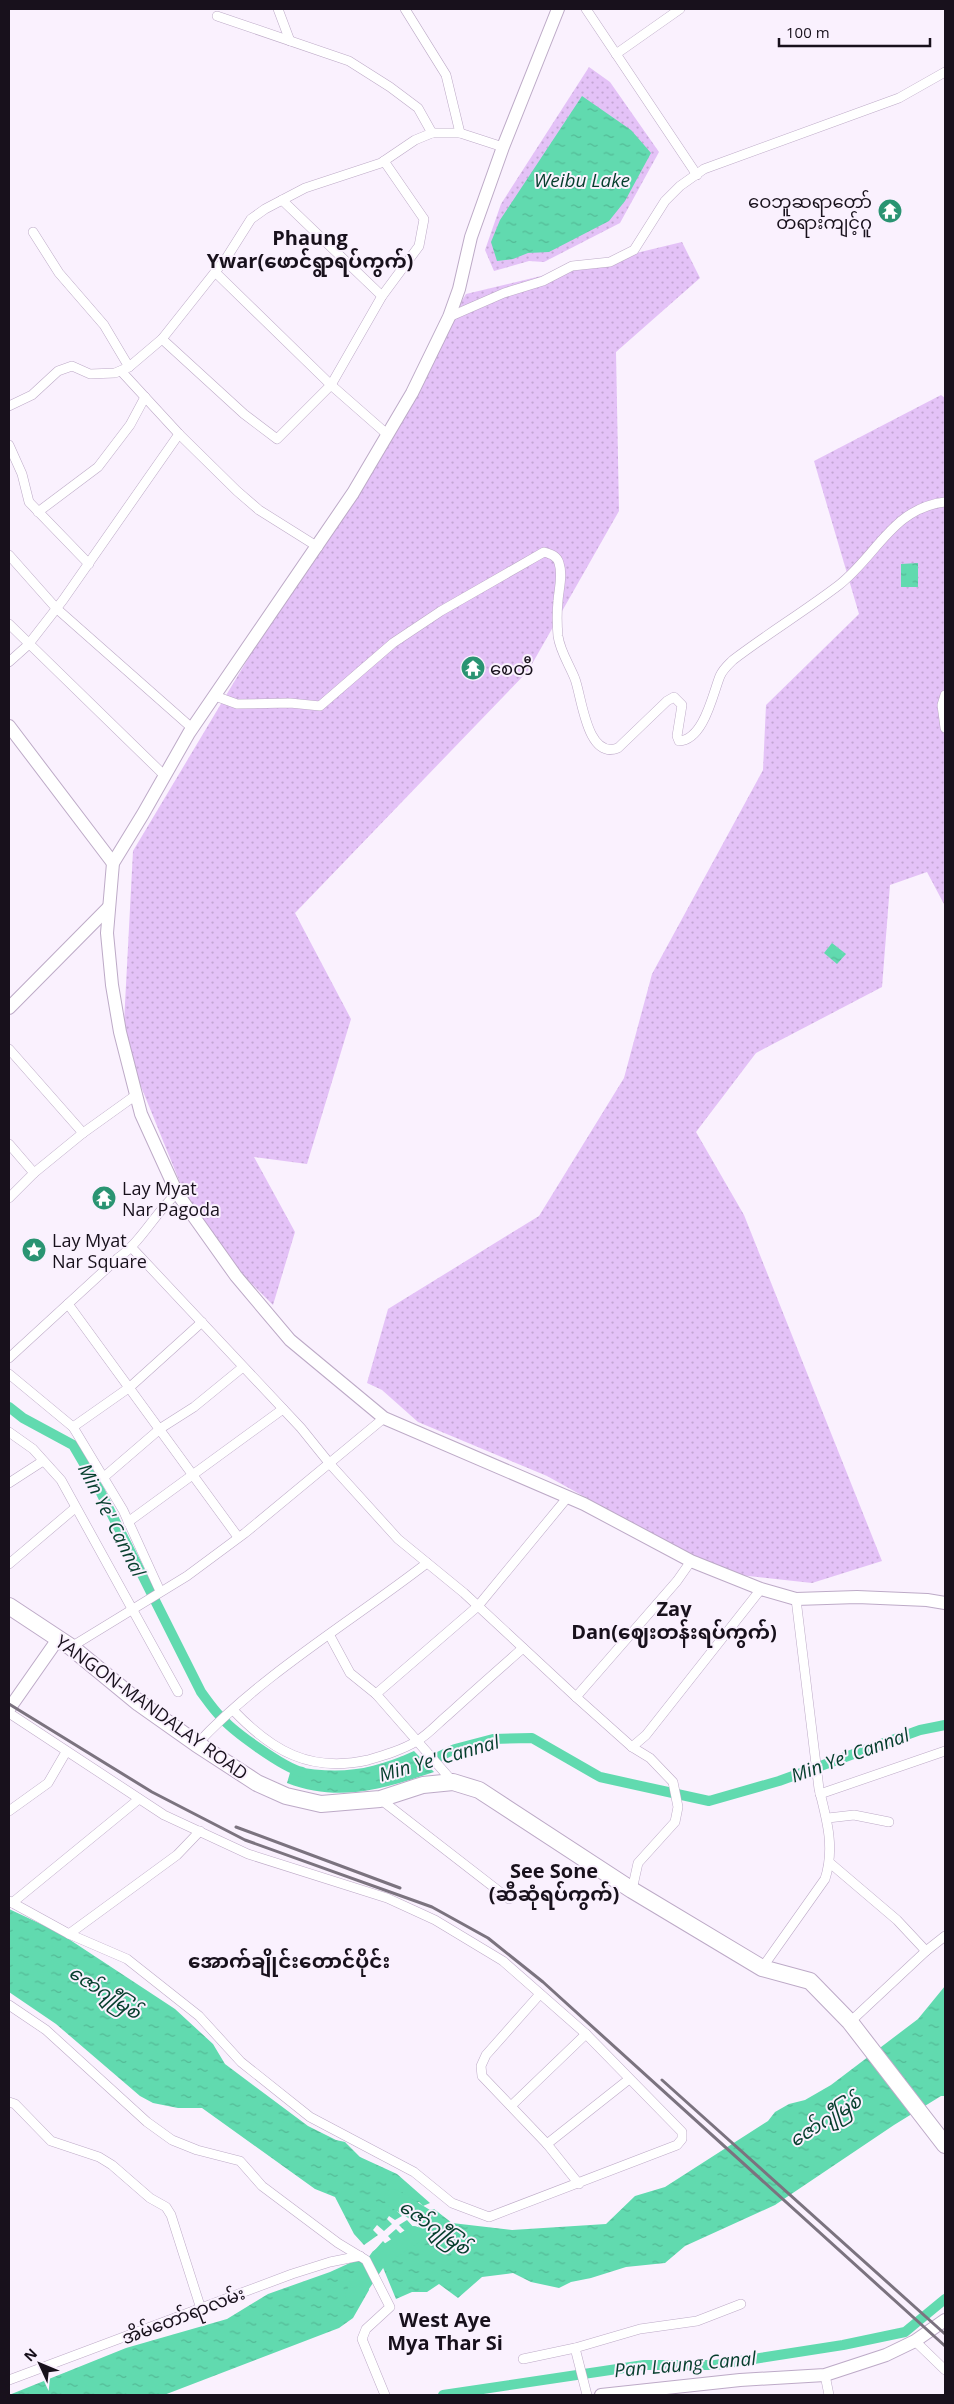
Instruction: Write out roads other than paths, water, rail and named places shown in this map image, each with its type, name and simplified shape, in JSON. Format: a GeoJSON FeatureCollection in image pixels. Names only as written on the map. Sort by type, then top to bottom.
{"type":"FeatureCollection","features":[{"type":"Feature","properties":{"kind":"highway","name":"YANGON-MANDALAY ROAD"},"geometry":{"type":"LineString","coordinates":[[9,1606],[64,1643],[139,1703],[197,1744],[257,1783],[286,1796],[321,1804],[380,1799],[449,1776],[479,1790],[632,1890],[762,1968],[810,1981],[873,2049],[945,2145]]}},
{"type":"Feature","properties":{"kind":"main road"},"geometry":{"type":"LineString","coordinates":[[558,9],[503,147],[471,238],[459,290],[449,317],[412,393],[354,493],[193,729],[112,863],[107,933],[112,985],[120,1032],[141,1114],[177,1193],[236,1276],[290,1340],[384,1418],[584,1504],[691,1561],[761,1589],[796,1599],[857,1597],[927,1600],[945,1603]]}},
{"type":"Feature","properties":{"kind":"main road"},"geometry":{"type":"LineString","coordinates":[[9,726],[112,863]]}},
{"type":"Feature","properties":{"kind":"main road"},"geometry":{"type":"LineString","coordinates":[[9,1008],[109,907]]}},
{"type":"Feature","properties":{"kind":"main road"},"geometry":{"type":"LineString","coordinates":[[9,1709],[64,1643]]}},
{"type":"Feature","properties":{"kind":"main road"},"geometry":{"type":"LineString","coordinates":[[601,2395],[740,2380],[825,2374],[886,2355],[915,2341],[945,2320]]}},
{"type":"Feature","properties":{"kind":"street"},"geometry":{"type":"LineString","coordinates":[[278,9],[290,41]]}},
{"type":"Feature","properties":{"kind":"street"},"geometry":{"type":"LineString","coordinates":[[405,9],[446,75],[460,134]]}},
{"type":"Feature","properties":{"kind":"street"},"geometry":{"type":"LineString","coordinates":[[586,9],[697,175]]}},
{"type":"Feature","properties":{"kind":"street"},"geometry":{"type":"LineString","coordinates":[[616,54],[680,9]]}},
{"type":"Feature","properties":{"kind":"street"},"geometry":{"type":"LineString","coordinates":[[217,16],[349,60],[418,108],[432,133]]}},
{"type":"Feature","properties":{"kind":"street"},"geometry":{"type":"LineString","coordinates":[[449,317],[504,293],[543,280],[572,266],[610,262],[634,250],[664,202],[680,186],[704,169],[899,98],[945,72]]}},
{"type":"Feature","properties":{"kind":"street"},"geometry":{"type":"LineString","coordinates":[[9,406],[32,394],[58,371],[72,366],[90,374],[115,373],[125,369],[162,339],[215,272],[251,219],[282,200],[305,188],[384,161],[415,140],[432,133],[460,134],[503,147]]}},
{"type":"Feature","properties":{"kind":"street"},"geometry":{"type":"LineString","coordinates":[[162,339],[244,414],[277,439],[331,385],[382,296],[420,246],[424,219],[384,161]]}},
{"type":"Feature","properties":{"kind":"street"},"geometry":{"type":"LineString","coordinates":[[282,200],[382,296]]}},
{"type":"Feature","properties":{"kind":"street"},"geometry":{"type":"LineString","coordinates":[[32,232],[59,273],[104,325],[125,369],[145,397],[179,434],[259,510],[318,547]]}},
{"type":"Feature","properties":{"kind":"street"},"geometry":{"type":"LineString","coordinates":[[215,272],[331,385],[388,435]]}},
{"type":"Feature","properties":{"kind":"street"},"geometry":{"type":"LineString","coordinates":[[38,512],[98,467],[130,426],[145,397]]}},
{"type":"Feature","properties":{"kind":"street"},"geometry":{"type":"LineString","coordinates":[[9,662],[28,645],[89,564],[179,434]]}},
{"type":"Feature","properties":{"kind":"street"},"geometry":{"type":"LineString","coordinates":[[9,445],[22,474],[29,502],[89,564]]}},
{"type":"Feature","properties":{"kind":"street"},"geometry":{"type":"LineString","coordinates":[[215,696],[237,704],[290,703],[320,706],[394,643],[441,611],[544,552],[554,555],[559,561],[561,587],[558,601],[558,633],[560,645],[575,680],[588,729],[593,738],[605,750],[610,752],[618,748],[667,700],[674,697],[682,705],[677,736],[679,741],[684,741],[694,732],[707,712],[721,674],[733,660],[841,584],[907,515],[929,504],[945,502]]}},
{"type":"Feature","properties":{"kind":"street"},"geometry":{"type":"LineString","coordinates":[[9,555],[56,608],[193,729]]}},
{"type":"Feature","properties":{"kind":"street"},"geometry":{"type":"LineString","coordinates":[[9,624],[28,645],[165,776]]}},
{"type":"Feature","properties":{"kind":"street"},"geometry":{"type":"LineString","coordinates":[[945,695],[942,705],[945,728]]}},
{"type":"Feature","properties":{"kind":"street"},"geometry":{"type":"LineString","coordinates":[[9,1049],[83,1134]]}},
{"type":"Feature","properties":{"kind":"street"},"geometry":{"type":"LineString","coordinates":[[9,1198],[34,1174],[83,1134],[136,1095]]}},
{"type":"Feature","properties":{"kind":"street"},"geometry":{"type":"LineString","coordinates":[[9,1144],[34,1174]]}},
{"type":"Feature","properties":{"kind":"street"},"geometry":{"type":"LineString","coordinates":[[9,1358],[118,1258],[132,1248],[164,1205],[177,1193]]}},
{"type":"Feature","properties":{"kind":"street"},"geometry":{"type":"LineString","coordinates":[[132,1248],[301,1428],[330,1464],[398,1539],[478,1606],[632,1747],[650,1758],[673,1782],[678,1807],[675,1822],[638,1863],[632,1890]]}},
{"type":"Feature","properties":{"kind":"street"},"geometry":{"type":"LineString","coordinates":[[68,1304],[161,1428],[238,1537]]}},
{"type":"Feature","properties":{"kind":"street"},"geometry":{"type":"LineString","coordinates":[[73,1427],[130,1387],[202,1322]]}},
{"type":"Feature","properties":{"kind":"street"},"geometry":{"type":"LineString","coordinates":[[104,1477],[161,1428],[194,1407],[243,1367]]}},
{"type":"Feature","properties":{"kind":"street"},"geometry":{"type":"LineString","coordinates":[[9,1374],[73,1427],[104,1477],[128,1522],[157,1593]]}},
{"type":"Feature","properties":{"kind":"street"},"geometry":{"type":"LineString","coordinates":[[128,1522],[283,1409]]}},
{"type":"Feature","properties":{"kind":"street"},"geometry":{"type":"LineString","coordinates":[[64,1643],[132,1608],[187,1576],[330,1464],[384,1418]]}},
{"type":"Feature","properties":{"kind":"street"},"geometry":{"type":"LineString","coordinates":[[9,1432],[33,1450],[61,1480],[75,1508],[123,1589],[178,1692]]}},
{"type":"Feature","properties":{"kind":"street"},"geometry":{"type":"LineString","coordinates":[[9,1483],[44,1461]]}},
{"type":"Feature","properties":{"kind":"street"},"geometry":{"type":"LineString","coordinates":[[376,1694],[478,1606],[567,1498]]}},
{"type":"Feature","properties":{"kind":"street"},"geometry":{"type":"LineString","coordinates":[[9,1564],[75,1508]]}},
{"type":"Feature","properties":{"kind":"street"},"geometry":{"type":"LineString","coordinates":[[576,1697],[677,1581],[691,1561]]}},
{"type":"Feature","properties":{"kind":"street"},"geometry":{"type":"LineString","coordinates":[[197,1744],[223,1718],[304,1653],[330,1636],[427,1563]]}},
{"type":"Feature","properties":{"kind":"street"},"geometry":{"type":"LineString","coordinates":[[632,1747],[646,1734],[761,1589]]}},
{"type":"Feature","properties":{"kind":"street"},"geometry":{"type":"LineString","coordinates":[[762,1968],[825,1879],[830,1863],[828,1818],[820,1792],[811,1732],[796,1599]]}},
{"type":"Feature","properties":{"kind":"street"},"geometry":{"type":"LineString","coordinates":[[330,1636],[350,1673],[376,1694],[449,1776]]}},
{"type":"Feature","properties":{"kind":"street"},"geometry":{"type":"LineString","coordinates":[[233,1710],[252,1729],[296,1758],[322,1764],[352,1763],[388,1755],[419,1743],[523,1648]]}},
{"type":"Feature","properties":{"kind":"street"},"geometry":{"type":"LineString","coordinates":[[9,1713],[66,1752],[164,1814],[248,1854],[387,1898],[435,1920],[503,1961],[586,2034],[628,2080],[682,2132],[682,2139],[677,2145],[489,2217],[452,2203],[414,2172],[310,2117],[241,2062],[199,2016],[127,1959],[69,1934],[10,1902],[139,1799]]}},
{"type":"Feature","properties":{"kind":"street"},"geometry":{"type":"LineString","coordinates":[[820,1792],[945,1751]]}},
{"type":"Feature","properties":{"kind":"street"},"geometry":{"type":"LineString","coordinates":[[9,1811],[48,1783],[66,1752]]}},
{"type":"Feature","properties":{"kind":"street"},"geometry":{"type":"LineString","coordinates":[[380,1799],[509,1899]]}},
{"type":"Feature","properties":{"kind":"street"},"geometry":{"type":"LineString","coordinates":[[828,1818],[854,1815],[889,1822]]}},
{"type":"Feature","properties":{"kind":"street"},"geometry":{"type":"LineString","coordinates":[[69,1934],[177,1855],[200,1831]]}},
{"type":"Feature","properties":{"kind":"street"},"geometry":{"type":"LineString","coordinates":[[830,1863],[897,1920],[926,1951]]}},
{"type":"Feature","properties":{"kind":"street"},"geometry":{"type":"LineString","coordinates":[[850,2022],[926,1951],[945,1936]]}},
{"type":"Feature","properties":{"kind":"street"},"geometry":{"type":"LineString","coordinates":[[540,1994],[486,2055],[481,2066],[482,2076],[547,2144],[579,2184]]}},
{"type":"Feature","properties":{"kind":"street"},"geometry":{"type":"LineString","coordinates":[[9,2005],[46,2030],[147,2122],[172,2140],[197,2150],[240,2161],[262,2186],[338,2243],[370,2263],[390,2307],[366,2329],[362,2339],[385,2393]]}},
{"type":"Feature","properties":{"kind":"street"},"geometry":{"type":"LineString","coordinates":[[511,2106],[586,2034]]}},
{"type":"Feature","properties":{"kind":"street"},"geometry":{"type":"LineString","coordinates":[[547,2144],[628,2080]]}},
{"type":"Feature","properties":{"kind":"street"},"geometry":{"type":"LineString","coordinates":[[9,2102],[15,2104],[51,2141],[99,2157],[112,2165],[150,2198],[166,2207],[171,2214],[201,2309]]}},
{"type":"Feature","properties":{"kind":"street","name":"အိမ်တော်ရာလမ်း"},"geometry":{"type":"LineString","coordinates":[[9,2380],[292,2274],[330,2262],[360,2256]]}},
{"type":"Feature","properties":{"kind":"street"},"geometry":{"type":"LineString","coordinates":[[523,2359],[575,2348],[640,2329],[697,2320],[741,2304]]}},
{"type":"Feature","properties":{"kind":"street"},"geometry":{"type":"LineString","coordinates":[[915,2341],[945,2370]]}},
{"type":"Feature","properties":{"kind":"street"},"geometry":{"type":"LineString","coordinates":[[575,2348],[587,2395]]}},
{"type":"Feature","properties":{"kind":"street"},"geometry":{"type":"LineString","coordinates":[[825,2374],[829,2395]]}},
{"type":"Feature","properties":{"kind":"water","name":"Weibu Lake"},"geometry":{"type":"Polygon","coordinates":[[[582,96],[631,130],[651,153],[625,201],[609,221],[549,252],[528,253],[513,259],[497,261],[491,242],[500,220],[582,96]]]}},
{"type":"Feature","properties":{"kind":"water"},"geometry":{"type":"Polygon","coordinates":[[[918,563],[918,587],[901,587],[901,564],[918,563]]]}},
{"type":"Feature","properties":{"kind":"water"},"geometry":{"type":"Polygon","coordinates":[[[832,943],[846,954],[837,964],[824,953],[832,943]]]}},
{"type":"Feature","properties":{"kind":"water"},"geometry":{"type":"Polygon","coordinates":[[[414,1751],[434,1772],[397,1784],[343,1793],[306,1789],[287,1783],[292,1766],[325,1770],[354,1769],[383,1763],[414,1751]]]}},
{"type":"Feature","properties":{"kind":"water"},"geometry":{"type":"Polygon","coordinates":[[[9,1909],[58,1932],[175,2009],[213,2044],[225,2064],[308,2126],[336,2140],[345,2142],[360,2157],[397,2174],[430,2203],[423,2206],[419,2202],[414,2205],[416,2208],[408,2211],[405,2207],[397,2211],[402,2216],[395,2220],[389,2216],[387,2219],[392,2224],[384,2231],[377,2225],[373,2230],[378,2235],[364,2245],[354,2234],[335,2197],[315,2189],[202,2108],[178,2108],[153,2103],[140,2096],[56,2024],[9,1992],[9,1909]]]}},
{"type":"Feature","properties":{"kind":"water"},"geometry":{"type":"Polygon","coordinates":[[[945,1986],[945,2096],[941,2096],[894,2125],[775,2205],[685,2246],[665,2263],[626,2267],[571,2282],[559,2288],[531,2282],[513,2273],[482,2277],[458,2298],[439,2284],[427,2292],[412,2292],[396,2299],[379,2258],[374,2251],[383,2241],[392,2251],[397,2246],[388,2236],[396,2229],[405,2238],[409,2235],[399,2225],[407,2220],[416,2230],[419,2228],[412,2216],[420,2213],[427,2223],[433,2221],[425,2211],[434,2209],[452,2223],[512,2230],[606,2224],[635,2196],[665,2187],[768,2121],[775,2112],[789,2104],[805,2100],[831,2085],[918,2019],[945,1986]]]}},
{"type":"Feature","properties":{"kind":"water"},"geometry":{"type":"Polygon","coordinates":[[[363,2257],[369,2290],[353,2318],[339,2328],[164,2395],[9,2395],[126,2348],[227,2319],[268,2294],[330,2272],[363,2257]]]}},
{"type":"Feature","properties":{"kind":"waterway","name":"Min Ye' Cannal"},"geometry":{"type":"LineString","coordinates":[[9,1407],[23,1418],[73,1445],[100,1491],[201,1692],[212,1707],[235,1731],[283,1764],[302,1772]]}},
{"type":"Feature","properties":{"kind":"waterway","name":"Min Ye' Cannal"},"geometry":{"type":"LineString","coordinates":[[415,1768],[455,1749],[493,1739],[532,1738],[600,1777],[709,1801],[779,1781],[920,1730],[945,1725]]}},
{"type":"Feature","properties":{"kind":"waterway","name":"ဇော်ဂျီမြစ်"},"geometry":{"type":"LineString","coordinates":[[393,2198],[434,2223],[450,2236]]}},
{"type":"Feature","properties":{"kind":"waterway"},"geometry":{"type":"LineString","coordinates":[[354,2295],[379,2258],[414,2235]]}},
{"type":"Feature","properties":{"kind":"waterway","name":"Pan Laung Canal"},"geometry":{"type":"LineString","coordinates":[[443,2395],[644,2365],[715,2365],[843,2345],[905,2332],[945,2299]]}},
{"type":"Feature","properties":{"kind":"railway"},"geometry":{"type":"LineString","coordinates":[[9,1704],[152,1792],[245,1840],[432,1907],[488,1938],[543,1982],[945,2346]]}},
{"type":"Feature","properties":{"kind":"railway"},"geometry":{"type":"LineString","coordinates":[[236,1827],[400,1888]]}},
{"type":"Feature","properties":{"kind":"railway"},"geometry":{"type":"LineString","coordinates":[[662,2080],[945,2334]]}},
{"type":"Feature","properties":{"kind":"place","name":"ဝေဘူဆရာတော် တရားကျင့်ဂူ"},"geometry":{"type":"Point","coordinates":[890,211]}},
{"type":"Feature","properties":{"kind":"place","name":"စေတီ"},"geometry":{"type":"Point","coordinates":[473,668]}},
{"type":"Feature","properties":{"kind":"place","name":"Lay Myat Nar Pagoda"},"geometry":{"type":"Point","coordinates":[104,1198]}},
{"type":"Feature","properties":{"kind":"place","name":"Lay Myat Nar Square"},"geometry":{"type":"Point","coordinates":[34,1250]}},
{"type":"Feature","properties":{"kind":"district","name":"Phaung Ywar(ဖောင်ရွာရပ်ကွက်)"},"geometry":{"type":"Point","coordinates":[310,248]}},
{"type":"Feature","properties":{"kind":"district","name":"Zay Dan(ဈေးတန်းရပ်ကွက်)"},"geometry":{"type":"Point","coordinates":[674,1620]}},
{"type":"Feature","properties":{"kind":"district","name":"See Sone (ဆီဆုံရပ်ကွက်)"},"geometry":{"type":"Point","coordinates":[554,1882]}},
{"type":"Feature","properties":{"kind":"district","name":"အောက်ချိုင်းတောင်ပိုင်း"},"geometry":{"type":"Point","coordinates":[289,1960]}},
{"type":"Feature","properties":{"kind":"district","name":"West Aye Mya Thar Si"},"geometry":{"type":"Point","coordinates":[445,2330]}}]}
